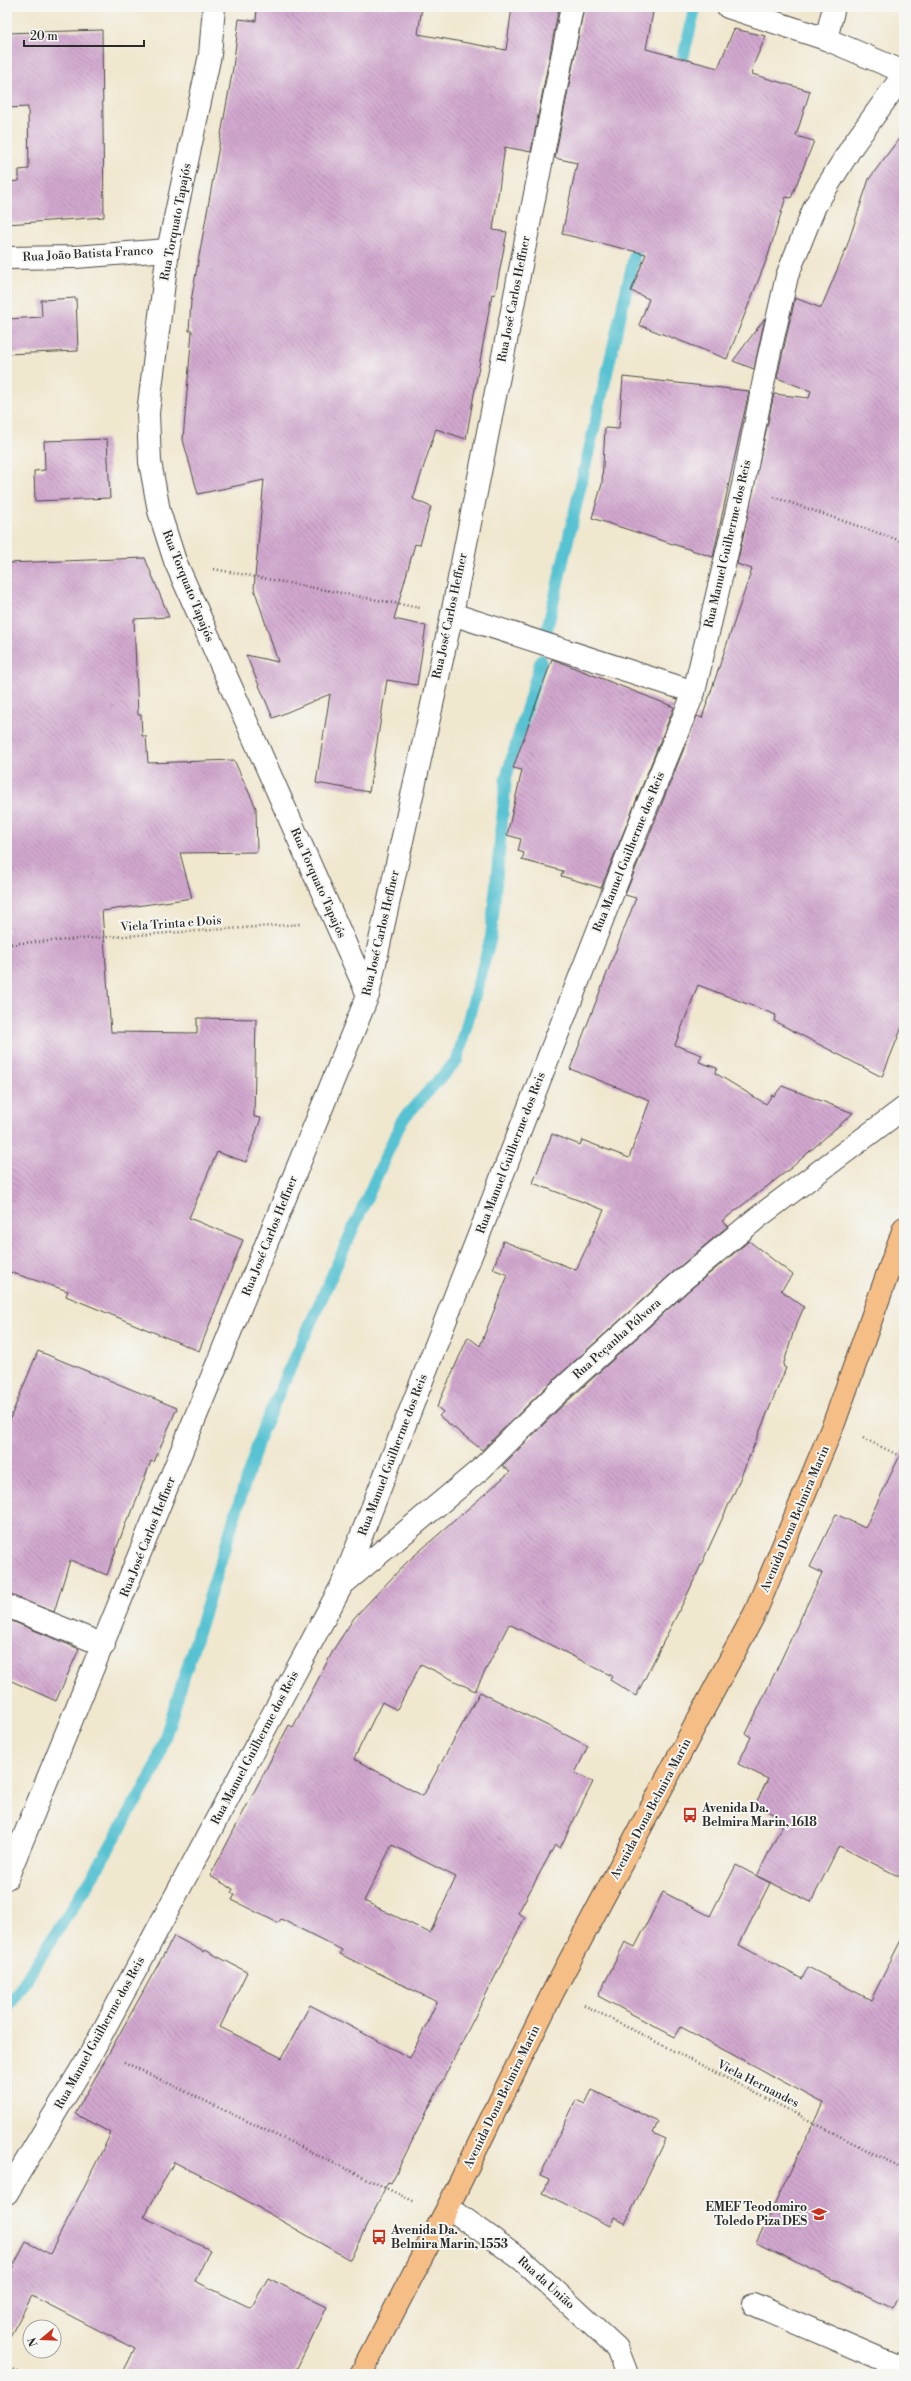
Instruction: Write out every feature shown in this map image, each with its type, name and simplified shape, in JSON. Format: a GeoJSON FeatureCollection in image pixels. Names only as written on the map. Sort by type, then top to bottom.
{"type":"FeatureCollection","features":[{"type":"Feature","properties":{"kind":"main road","name":"Avenida Dona Belmira Marin"},"geometry":{"type":"LineString","coordinates":[[361,2374],[445,2211],[554,1990],[755,1613],[834,1423],[904,1228]]}},
{"type":"Feature","properties":{"kind":"street","name":"Rua Torquato Tapajós"},"geometry":{"type":"LineString","coordinates":[[214,7],[210,55],[168,250],[148,413],[151,469],[159,511],[176,561],[368,995]]}},
{"type":"Feature","properties":{"kind":"street","name":"Rua José Carlos Heffner"},"geometry":{"type":"LineString","coordinates":[[7,1878],[104,1645],[368,995],[452,614],[572,7]]}},
{"type":"Feature","properties":{"kind":"street","name":"Rua Manuel Guilherme dos Reis"},"geometry":{"type":"LineString","coordinates":[[7,2193],[94,2048],[342,1585],[644,812],[694,692],[742,485],[787,276],[815,206],[853,145],[904,73],[826,39],[728,7]]}},
{"type":"Feature","properties":{"kind":"street"},"geometry":{"type":"LineString","coordinates":[[826,39],[834,7]]}},
{"type":"Feature","properties":{"kind":"street","name":"Rua João Batista Franco"},"geometry":{"type":"LineString","coordinates":[[7,258],[76,257],[168,250]]}},
{"type":"Feature","properties":{"kind":"street"},"geometry":{"type":"LineString","coordinates":[[452,614],[694,692]]}},
{"type":"Feature","properties":{"kind":"street","name":"Rua Peçanha Pólvora"},"geometry":{"type":"LineString","coordinates":[[342,1585],[482,1468],[552,1398],[679,1283],[758,1218],[904,1108]]}},
{"type":"Feature","properties":{"kind":"street"},"geometry":{"type":"LineString","coordinates":[[7,1606],[104,1645]]}},
{"type":"Feature","properties":{"kind":"street","name":"Rua da União"},"geometry":{"type":"LineString","coordinates":[[445,2211],[521,2259],[617,2348],[627,2374]]}},
{"type":"Feature","properties":{"kind":"street"},"geometry":{"type":"LineString","coordinates":[[753,2304],[904,2369]]}},
{"type":"Feature","properties":{"kind":"path"},"geometry":{"type":"LineString","coordinates":[[742,485],[904,542]]}},
{"type":"Feature","properties":{"kind":"path"},"geometry":{"type":"LineString","coordinates":[[176,561],[452,614]]}},
{"type":"Feature","properties":{"kind":"path","name":"Viela Trinta e Dois"},"geometry":{"type":"LineString","coordinates":[[7,944],[336,922]]}},
{"type":"Feature","properties":{"kind":"path"},"geometry":{"type":"LineString","coordinates":[[834,1423],[904,1458]]}},
{"type":"Feature","properties":{"kind":"path","name":"Viela Hernandes"},"geometry":{"type":"LineString","coordinates":[[603,2015],[904,2169]]}},
{"type":"Feature","properties":{"kind":"path"},"geometry":{"type":"LineString","coordinates":[[94,2048],[445,2211]]}},
{"type":"Feature","properties":{"kind":"path"},"geometry":{"type":"LineString","coordinates":[[7,2365],[21,2374]]}},
{"type":"Feature","properties":{"kind":"building"},"geometry":{"type":"Polygon","coordinates":[[[257,7],[422,7],[418,34],[506,50],[512,7],[559,7],[531,152],[505,147],[493,230],[507,232],[495,295],[492,294],[466,439],[436,429],[413,499],[431,507],[420,545],[415,544],[394,619],[426,626],[417,685],[387,680],[369,792],[316,783],[330,694],[273,718],[246,655],[278,662],[254,588],[264,480],[198,494],[183,440],[192,331],[189,331],[191,301],[233,68],[239,19],[256,21],[257,7]]]}},
{"type":"Feature","properties":{"kind":"building"},"geometry":{"type":"Polygon","coordinates":[[[584,7],[654,7],[646,49],[718,68],[734,29],[766,36],[751,70],[753,71],[752,74],[810,91],[796,136],[814,141],[791,198],[786,197],[768,256],[727,359],[639,325],[649,299],[631,291],[646,254],[562,234],[577,163],[555,158],[584,7]]]}},
{"type":"Feature","properties":{"kind":"building"},"geometry":{"type":"Polygon","coordinates":[[[102,30],[104,217],[7,224],[7,182],[19,181],[19,170],[29,169],[28,107],[7,108],[7,33],[102,30]]]}},
{"type":"Feature","properties":{"kind":"building"},"geometry":{"type":"Polygon","coordinates":[[[904,132],[904,1022],[882,1077],[774,1021],[776,1015],[698,985],[675,1045],[702,1055],[699,1062],[717,1068],[715,1073],[766,1104],[772,1095],[774,1096],[782,1086],[853,1113],[791,1168],[722,1221],[728,1226],[671,1274],[544,1389],[482,1450],[439,1416],[443,1412],[437,1407],[468,1337],[480,1346],[508,1275],[493,1269],[503,1241],[576,1270],[604,1210],[533,1183],[552,1134],[580,1145],[582,1140],[629,1158],[650,1100],[570,1069],[636,898],[625,895],[697,716],[702,718],[752,569],[737,564],[774,394],[809,398],[811,391],[777,378],[795,298],[821,308],[846,249],[869,179],[904,132]]]}},
{"type":"Feature","properties":{"kind":"building"},"geometry":{"type":"Polygon","coordinates":[[[76,298],[78,351],[7,354],[7,319],[42,317],[41,300],[76,298]]]}},
{"type":"Feature","properties":{"kind":"building"},"geometry":{"type":"Polygon","coordinates":[[[765,318],[754,369],[733,361],[765,318]]]}},
{"type":"Feature","properties":{"kind":"building"},"geometry":{"type":"Polygon","coordinates":[[[623,377],[749,391],[713,557],[592,518],[602,484],[605,428],[619,429],[623,377]]]}},
{"type":"Feature","properties":{"kind":"building"},"geometry":{"type":"Polygon","coordinates":[[[107,439],[110,498],[35,501],[34,471],[45,470],[44,441],[107,439]]]}},
{"type":"Feature","properties":{"kind":"building"},"geometry":{"type":"Polygon","coordinates":[[[145,558],[169,617],[134,619],[138,715],[141,715],[142,736],[146,736],[148,763],[234,760],[256,808],[257,852],[180,853],[192,898],[102,911],[111,1032],[197,1033],[197,1018],[256,1019],[254,1117],[261,1118],[246,1162],[217,1152],[189,1218],[243,1240],[199,1351],[66,1296],[68,1291],[7,1271],[7,563],[145,558]]]}},
{"type":"Feature","properties":{"kind":"building"},"geometry":{"type":"Polygon","coordinates":[[[552,659],[674,707],[601,888],[561,876],[563,871],[522,860],[524,853],[518,851],[521,839],[507,835],[522,770],[513,768],[552,659]]]}},
{"type":"Feature","properties":{"kind":"building"},"geometry":{"type":"Polygon","coordinates":[[[749,1241],[793,1275],[781,1290],[804,1307],[794,1330],[783,1366],[786,1368],[735,1491],[688,1593],[636,1696],[610,1680],[612,1676],[509,1624],[475,1691],[421,1664],[397,1710],[382,1702],[354,1759],[423,1796],[480,1692],[588,1746],[575,1773],[593,1782],[560,1848],[555,1845],[518,1913],[525,1917],[391,2183],[388,2182],[350,2260],[219,2185],[174,2162],[144,2217],[210,2250],[195,2281],[251,2308],[268,2278],[327,2307],[294,2374],[122,2374],[135,2349],[32,2296],[7,2342],[7,2278],[26,2242],[50,2254],[111,2133],[75,2114],[174,1936],[247,1972],[220,2027],[282,2058],[310,2005],[410,2058],[437,2002],[340,1954],[342,1950],[281,1919],[278,1923],[232,1900],[235,1895],[231,1893],[233,1889],[210,1876],[289,1725],[293,1727],[335,1647],[354,1618],[407,1562],[510,1472],[502,1466],[561,1407],[687,1292],[749,1241]],[[392,1845],[364,1901],[430,1933],[456,1877],[392,1845]]]}},
{"type":"Feature","properties":{"kind":"building"},"geometry":{"type":"Polygon","coordinates":[[[38,1351],[177,1408],[154,1462],[151,1461],[130,1517],[128,1517],[107,1575],[70,1560],[54,1612],[7,1594],[7,1426],[38,1351]]]}},
{"type":"Feature","properties":{"kind":"building"},"geometry":{"type":"Polygon","coordinates":[[[904,1447],[904,1879],[839,1846],[811,1902],[757,1876],[785,1820],[755,1805],[768,1779],[738,1764],[751,1737],[746,1734],[822,1573],[810,1567],[836,1514],[865,1528],[904,1447]]]}},
{"type":"Feature","properties":{"kind":"building"},"geometry":{"type":"Polygon","coordinates":[[[7,1619],[79,1649],[56,1701],[7,1679],[7,1619]]]}},
{"type":"Feature","properties":{"kind":"building"},"geometry":{"type":"Polygon","coordinates":[[[736,1865],[770,1883],[739,1945],[802,1979],[808,1967],[871,2000],[904,1934],[904,2286],[893,2308],[756,2243],[823,2103],[681,2027],[675,2037],[598,1996],[625,1942],[635,1947],[663,1892],[710,1916],[736,1865]]]}},
{"type":"Feature","properties":{"kind":"building"},"geometry":{"type":"Polygon","coordinates":[[[592,2090],[658,2122],[653,2133],[666,2139],[625,2224],[614,2218],[610,2226],[543,2193],[549,2180],[540,2176],[576,2100],[585,2104],[592,2090]]]}},
{"type":"Feature","properties":{"kind":"waterway"},"geometry":{"type":"LineString","coordinates":[[679,74],[695,9]]}},
{"type":"Feature","properties":{"kind":"waterway"},"geometry":{"type":"LineString","coordinates":[[546,634],[639,236]]}},
{"type":"Feature","properties":{"kind":"waterway"},"geometry":{"type":"LineString","coordinates":[[7,2009],[94,1874],[155,1769],[261,1433],[402,1120],[457,1060],[491,937],[506,778],[541,660]]}},
{"type":"Feature","properties":{"kind":"place","name":"Avenida Da. Belmira Marin, 1618"},"geometry":{"type":"Point","coordinates":[690,1815]}},
{"type":"Feature","properties":{"kind":"place","name":"EMEF Teodomiro Toledo Piza DES"},"geometry":{"type":"Point","coordinates":[819,2214]}},
{"type":"Feature","properties":{"kind":"place","name":"Avenida Da. Belmira Marin, 1553"},"geometry":{"type":"Point","coordinates":[379,2237]}}]}
